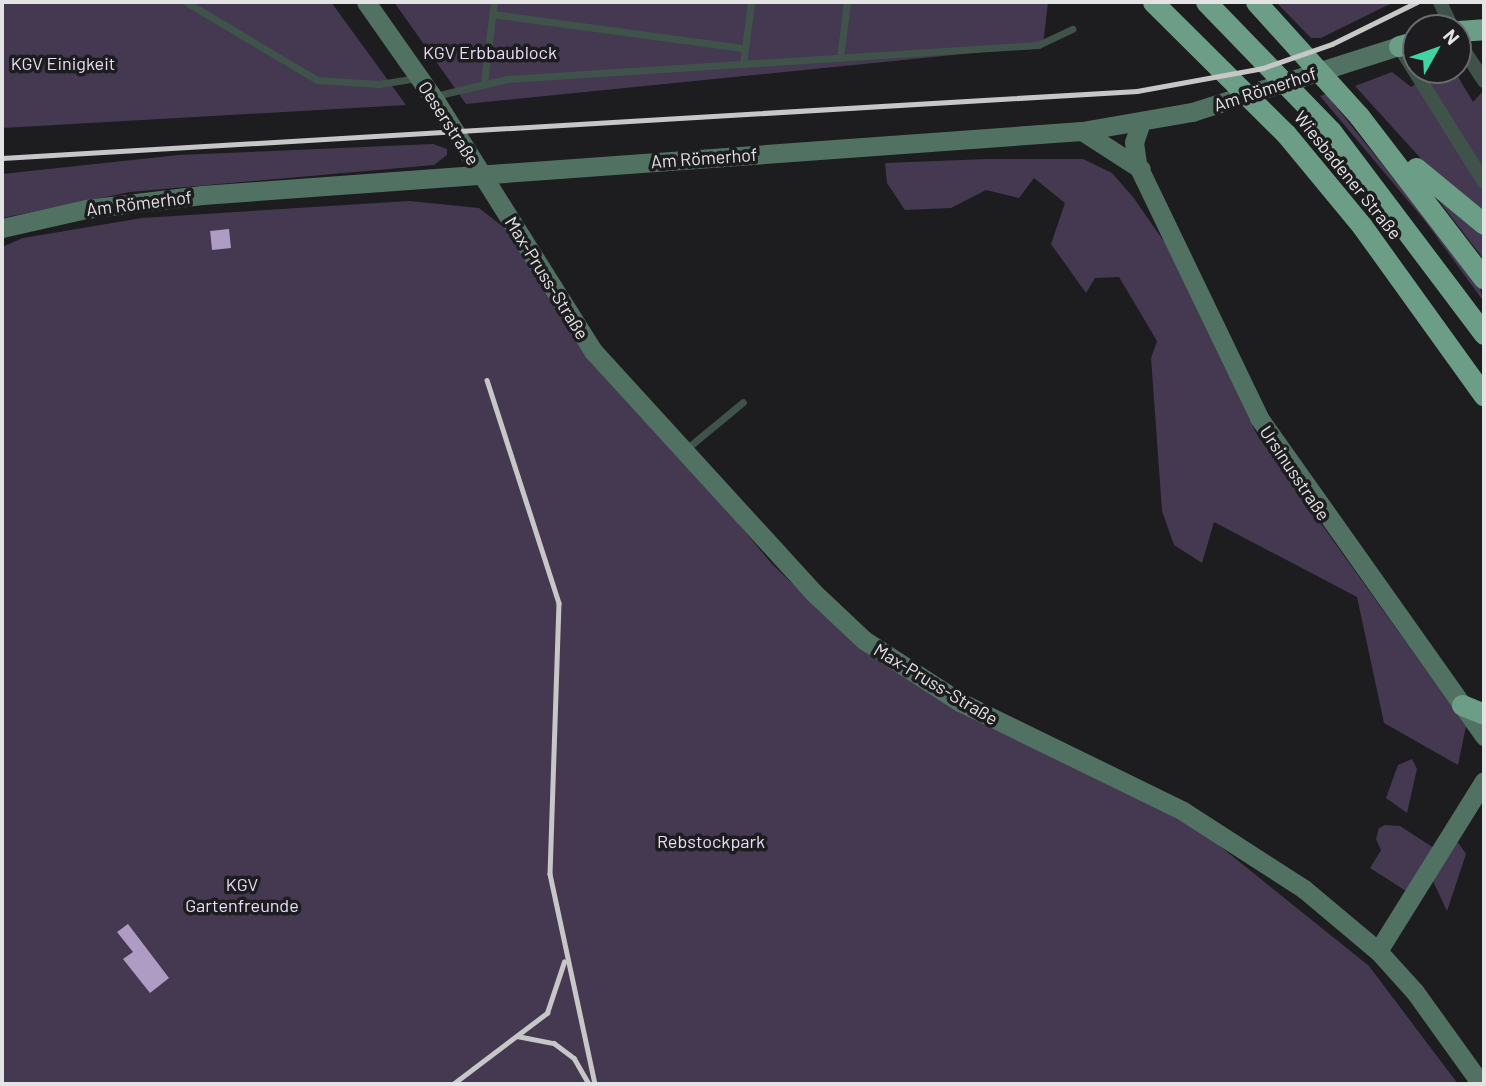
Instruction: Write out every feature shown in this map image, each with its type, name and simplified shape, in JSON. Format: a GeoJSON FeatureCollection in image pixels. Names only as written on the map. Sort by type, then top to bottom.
{"type":"FeatureCollection","features":[{"type":"Feature","properties":{"kind":"highway","name":"Wiesbadener Straße"},"geometry":{"type":"LineString","coordinates":[[1153,2],[1286,134],[1362,226],[1484,396]]}},
{"type":"Feature","properties":{"kind":"highway","name":"Wiesbadener Straße"},"geometry":{"type":"LineString","coordinates":[[1206,2],[1331,131],[1484,334]]}},
{"type":"Feature","properties":{"kind":"highway"},"geometry":{"type":"LineString","coordinates":[[1256,2],[1359,116],[1484,279]]}},
{"type":"Feature","properties":{"kind":"highway"},"geometry":{"type":"LineString","coordinates":[[1359,116],[1455,205],[1484,224]]}},
{"type":"Feature","properties":{"kind":"highway"},"geometry":{"type":"LineString","coordinates":[[1462,705],[1484,714]]}},
{"type":"Feature","properties":{"kind":"main road","name":"Oeserstraße"},"geometry":{"type":"LineString","coordinates":[[366,2],[433,97],[483,175]]}},
{"type":"Feature","properties":{"kind":"main road","name":"Am Römerhof"},"geometry":{"type":"LineString","coordinates":[[2,228],[86,209],[202,195],[1082,131],[1192,112],[1402,45]]}},
{"type":"Feature","properties":{"kind":"main road","name":"Ursinusstraße"},"geometry":{"type":"LineString","coordinates":[[1141,122],[1145,176],[1220,347],[1259,418],[1484,736]]}},
{"type":"Feature","properties":{"kind":"main road"},"geometry":{"type":"LineString","coordinates":[[1082,131],[1145,176]]}},
{"type":"Feature","properties":{"kind":"main road","name":"Max-Pruss-Straße"},"geometry":{"type":"LineString","coordinates":[[483,175],[580,334],[770,550],[864,640],[960,702],[1183,811],[1256,854],[1378,951],[1415,992],[1481,1084]]}},
{"type":"Feature","properties":{"kind":"main road"},"geometry":{"type":"LineString","coordinates":[[1378,951],[1478,798],[1484,780]]}},
{"type":"Feature","properties":{"kind":"street"},"geometry":{"type":"LineString","coordinates":[[1472,46],[1484,81]]}},
{"type":"Feature","properties":{"kind":"street"},"geometry":{"type":"LineString","coordinates":[[1430,84],[1484,182]]}},
{"type":"Feature","properties":{"kind":"lane"},"geometry":{"type":"LineString","coordinates":[[186,2],[317,80],[379,84],[420,78]]}},
{"type":"Feature","properties":{"kind":"lane"},"geometry":{"type":"LineString","coordinates":[[484,82],[494,2]]}},
{"type":"Feature","properties":{"kind":"lane"},"geometry":{"type":"LineString","coordinates":[[743,64],[751,2]]}},
{"type":"Feature","properties":{"kind":"lane"},"geometry":{"type":"LineString","coordinates":[[840,58],[847,2]]}},
{"type":"Feature","properties":{"kind":"lane"},"geometry":{"type":"LineString","coordinates":[[492,14],[745,48]]}},
{"type":"Feature","properties":{"kind":"lane"},"geometry":{"type":"LineString","coordinates":[[433,97],[484,82],[1038,45],[1072,29]]}},
{"type":"Feature","properties":{"kind":"lane"},"geometry":{"type":"LineString","coordinates":[[685,451],[743,402]]}},
{"type":"Feature","properties":{"kind":"green space","name":"KGV Einigkeit"},"geometry":{"type":"Polygon","coordinates":[[[2,2],[331,2],[406,105],[2,128],[2,2]]]}},
{"type":"Feature","properties":{"kind":"green space","name":"KGV Erbbaublock"},"geometry":{"type":"Polygon","coordinates":[[[394,2],[1048,2],[1043,46],[466,104],[394,2]]]}},
{"type":"Feature","properties":{"kind":"green space"},"geometry":{"type":"Polygon","coordinates":[[[1276,2],[1394,2],[1321,38],[1311,38],[1276,2]]]}},
{"type":"Feature","properties":{"kind":"green space"},"geometry":{"type":"Polygon","coordinates":[[[1392,72],[1402,80],[1402,84],[1411,87],[1416,84],[1462,84],[1473,102],[1484,90],[1484,216],[1444,184],[1355,86],[1392,72]]]}},
{"type":"Feature","properties":{"kind":"green space"},"geometry":{"type":"Polygon","coordinates":[[[1326,94],[1479,285],[1484,302],[1425,221],[1320,96],[1326,94]]]}},
{"type":"Feature","properties":{"kind":"green space"},"geometry":{"type":"Polygon","coordinates":[[[433,144],[447,149],[447,155],[434,165],[130,192],[2,218],[2,174],[179,155],[433,144]]]}},
{"type":"Feature","properties":{"kind":"green space"},"geometry":{"type":"Polygon","coordinates":[[[1083,159],[1112,173],[1133,197],[1165,243],[1256,433],[1466,726],[1458,765],[1384,723],[1357,597],[1214,522],[1202,563],[1174,545],[1162,511],[1151,358],[1157,341],[1119,277],[1095,278],[1086,293],[1051,244],[1065,203],[1034,178],[1019,198],[986,190],[951,208],[905,210],[887,183],[885,163],[1083,159]]]}},
{"type":"Feature","properties":{"kind":"green space"},"geometry":{"type":"Polygon","coordinates":[[[409,201],[479,208],[511,233],[656,425],[772,564],[856,645],[1180,814],[1369,966],[1458,1084],[2,1084],[2,247],[23,238],[142,218],[409,201]]]}},
{"type":"Feature","properties":{"kind":"green space"},"geometry":{"type":"Polygon","coordinates":[[[1439,201],[1484,234],[1484,261],[1479,253],[1439,201]]]}},
{"type":"Feature","properties":{"kind":"green space"},"geometry":{"type":"Polygon","coordinates":[[[1412,759],[1417,769],[1407,813],[1386,798],[1398,765],[1412,759]]]}},
{"type":"Feature","properties":{"kind":"green space"},"geometry":{"type":"Polygon","coordinates":[[[1385,825],[1400,826],[1434,848],[1406,891],[1370,868],[1381,850],[1376,839],[1379,828],[1385,825]]]}},
{"type":"Feature","properties":{"kind":"green space"},"geometry":{"type":"Polygon","coordinates":[[[1457,841],[1466,854],[1447,911],[1433,881],[1457,841]]]}},
{"type":"Feature","properties":{"kind":"building"},"geometry":{"type":"Polygon","coordinates":[[[229,229],[231,248],[212,250],[210,231],[229,229]]]}},
{"type":"Feature","properties":{"kind":"building"},"geometry":{"type":"Polygon","coordinates":[[[128,924],[169,978],[150,993],[123,959],[133,952],[117,932],[128,924]]]}},
{"type":"Feature","properties":{"kind":"railway"},"geometry":{"type":"LineString","coordinates":[[2,158],[1137,91],[1263,68],[1332,44],[1417,2]]}},
{"type":"Feature","properties":{"kind":"railway"},"geometry":{"type":"LineString","coordinates":[[487,380],[559,603],[550,874],[595,1084]]}},
{"type":"Feature","properties":{"kind":"railway"},"geometry":{"type":"LineString","coordinates":[[453,1084],[547,1013],[564,962]]}},
{"type":"Feature","properties":{"kind":"railway"},"geometry":{"type":"LineString","coordinates":[[517,1036],[554,1043],[574,1058],[589,1084]]}},
{"type":"Feature","properties":{"kind":"park label","name":"Rebstockpark"},"geometry":{"type":"Point","coordinates":[711,841]}},
{"type":"Feature","properties":{"kind":"park label","name":"KGV Gartenfreunde"},"geometry":{"type":"Point","coordinates":[242,896]}}]}
